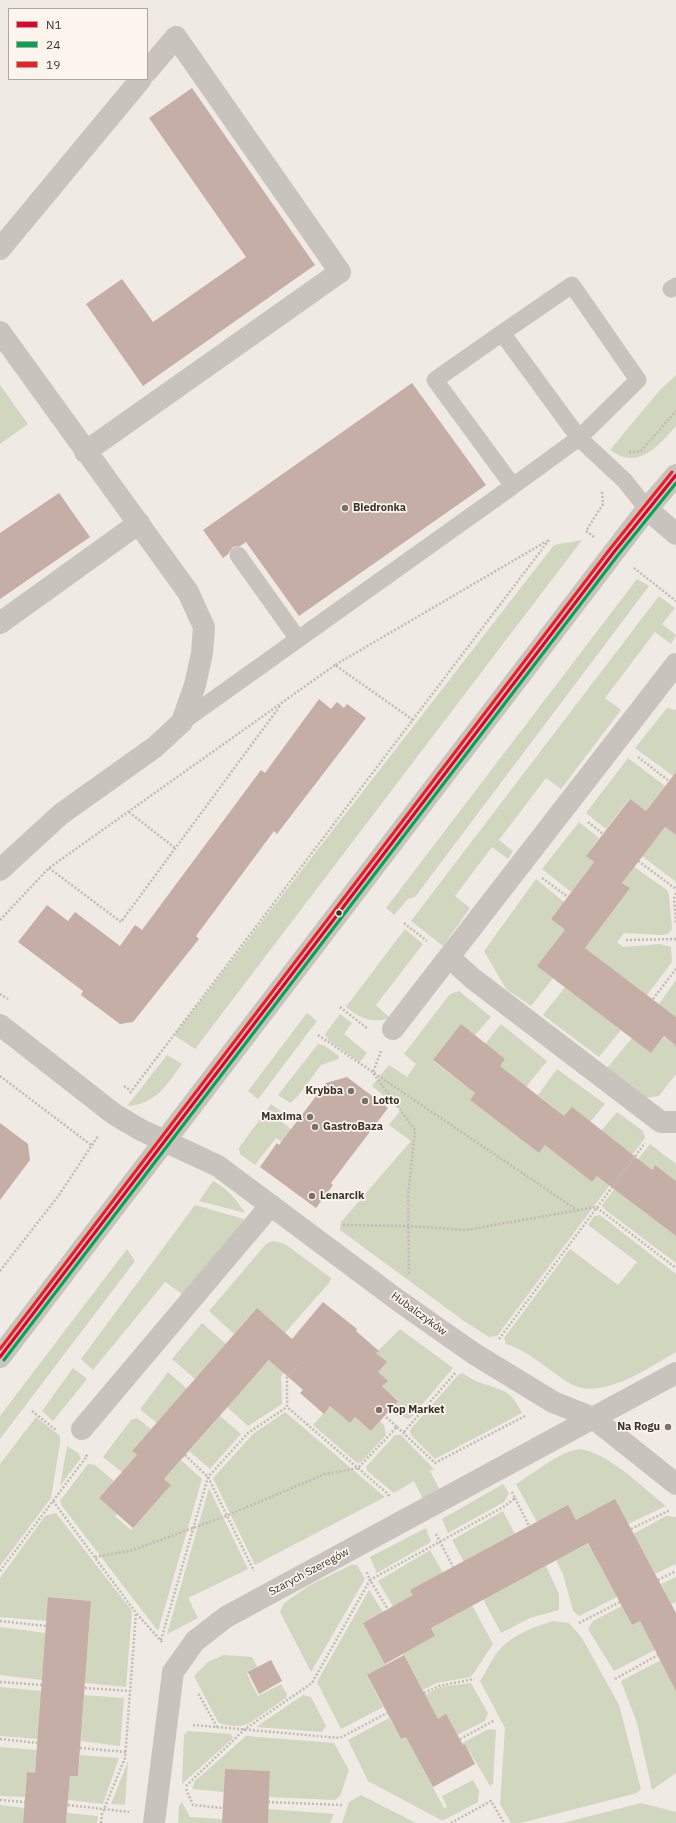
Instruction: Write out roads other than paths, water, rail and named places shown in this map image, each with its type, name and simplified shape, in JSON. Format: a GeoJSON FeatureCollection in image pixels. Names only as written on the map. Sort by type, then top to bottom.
{"type":"FeatureCollection","features":[{"type":"Feature","properties":{"kind":"street"},"geometry":{"type":"LineString","coordinates":[[85,452],[340,272],[176,37],[148,71]]}},
{"type":"Feature","properties":{"kind":"street"},"geometry":{"type":"LineString","coordinates":[[0,249],[140,80]]}},
{"type":"Feature","properties":{"kind":"street"},"geometry":{"type":"LineString","coordinates":[[0,332],[85,452],[188,592],[204,627],[202,653],[196,685],[182,722],[156,747],[61,814],[0,870]]}},
{"type":"Feature","properties":{"kind":"street"},"geometry":{"type":"LineString","coordinates":[[0,1357],[164,1140],[647,509],[676,476]]}},
{"type":"Feature","properties":{"kind":"street"},"geometry":{"type":"LineString","coordinates":[[647,509],[676,534]]}},
{"type":"Feature","properties":{"kind":"street"},"geometry":{"type":"LineString","coordinates":[[0,622],[139,524]]}},
{"type":"Feature","properties":{"kind":"street"},"geometry":{"type":"LineString","coordinates":[[393,1029],[616,741],[669,688],[676,664]]}},
{"type":"Feature","properties":{"kind":"street"},"geometry":{"type":"LineString","coordinates":[[449,957],[472,978],[668,1122]]}},
{"type":"Feature","properties":{"kind":"street","name":"Hubalczyków"},"geometry":{"type":"LineString","coordinates":[[0,1025],[114,1114],[133,1126],[218,1166],[473,1353],[553,1402],[593,1418],[676,1484]]}},
{"type":"Feature","properties":{"kind":"street"},"geometry":{"type":"LineString","coordinates":[[82,1429],[270,1205]]}},
{"type":"Feature","properties":{"kind":"street","name":"Szarych Szeregów"},"geometry":{"type":"LineString","coordinates":[[155,1813],[172,1672],[195,1640],[226,1617],[676,1373]]}},
{"type":"Feature","properties":{"kind":"lane"},"geometry":{"type":"LineString","coordinates":[[182,722],[513,486],[579,438],[638,380],[572,285],[435,380],[513,486]]}},
{"type":"Feature","properties":{"kind":"lane"},"geometry":{"type":"LineString","coordinates":[[502,333],[579,438],[615,472],[626,480],[647,509]]}},
{"type":"Feature","properties":{"kind":"lane"},"geometry":{"type":"LineString","coordinates":[[238,555],[298,639]]}},
{"type":"Feature","properties":{"kind":"place","name":"Biedronka"},"geometry":{"type":"Point","coordinates":[345,508]}},
{"type":"Feature","properties":{"kind":"place","name":"Krybba"},"geometry":{"type":"Point","coordinates":[351,1091]}},
{"type":"Feature","properties":{"kind":"place","name":"Lotto"},"geometry":{"type":"Point","coordinates":[365,1101]}},
{"type":"Feature","properties":{"kind":"place","name":"Maxima"},"geometry":{"type":"Point","coordinates":[310,1117]}},
{"type":"Feature","properties":{"kind":"place","name":"GastroBaza"},"geometry":{"type":"Point","coordinates":[315,1127]}},
{"type":"Feature","properties":{"kind":"place","name":"Lenarcik"},"geometry":{"type":"Point","coordinates":[312,1196]}},
{"type":"Feature","properties":{"kind":"place","name":"Top Market"},"geometry":{"type":"Point","coordinates":[379,1410]}},
{"type":"Feature","properties":{"kind":"place","name":"Na Rogu"},"geometry":{"type":"Point","coordinates":[668,1427]}}]}
